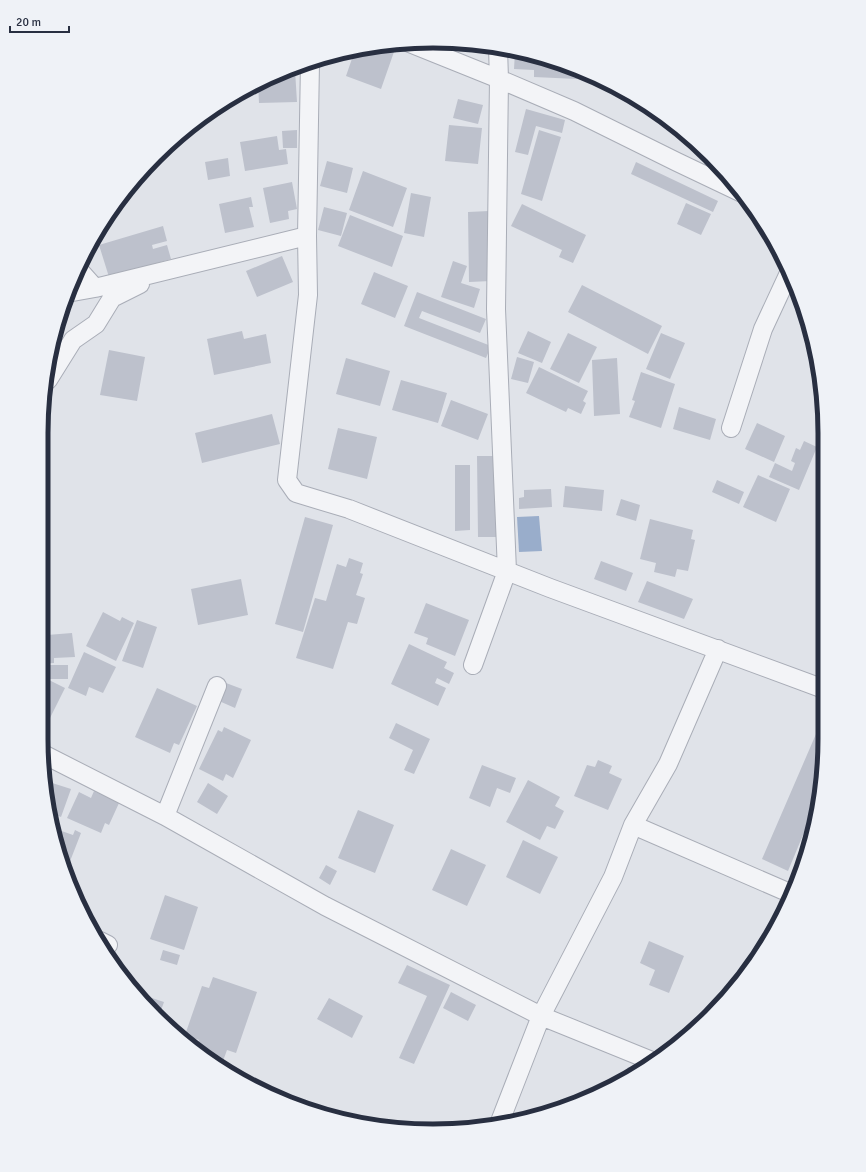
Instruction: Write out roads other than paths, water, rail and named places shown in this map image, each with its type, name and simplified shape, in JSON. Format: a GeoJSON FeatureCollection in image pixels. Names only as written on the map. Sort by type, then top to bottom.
{"type":"FeatureCollection","features":[{"type":"Feature","properties":{"kind":"street"},"geometry":{"type":"LineString","coordinates":[[422,48],[574,111],[728,186]]}},
{"type":"Feature","properties":{"kind":"street"},"geometry":{"type":"LineString","coordinates":[[473,665],[508,571],[496,309],[498,53]]}},
{"type":"Feature","properties":{"kind":"street"},"geometry":{"type":"LineString","coordinates":[[310,68],[307,236],[308,295],[287,480],[296,493],[349,509],[550,588],[818,687]]}},
{"type":"Feature","properties":{"kind":"street"},"geometry":{"type":"LineString","coordinates":[[75,292],[307,236]]}},
{"type":"Feature","properties":{"kind":"street"},"geometry":{"type":"LineString","coordinates":[[53,373],[73,340],[96,324],[112,298],[167,270]]}},
{"type":"Feature","properties":{"kind":"street"},"geometry":{"type":"LineString","coordinates":[[83,274],[95,288]]}},
{"type":"Feature","properties":{"kind":"street"},"geometry":{"type":"LineString","coordinates":[[731,428],[763,329],[786,281]]}},
{"type":"Feature","properties":{"kind":"street"},"geometry":{"type":"LineString","coordinates":[[504,1118],[541,1016],[613,877],[634,825],[668,764],[718,649]]}},
{"type":"Feature","properties":{"kind":"street"},"geometry":{"type":"LineString","coordinates":[[165,816],[217,686]]}},
{"type":"Feature","properties":{"kind":"street"},"geometry":{"type":"LineString","coordinates":[[49,757],[165,816],[325,906],[541,1016],[647,1059]]}},
{"type":"Feature","properties":{"kind":"street"},"geometry":{"type":"LineString","coordinates":[[634,825],[786,892]]}},
{"type":"Feature","properties":{"kind":"water"},"geometry":{"type":"Polygon","coordinates":[[[539,516],[542,551],[519,552],[517,517],[539,516]]]}}]}
